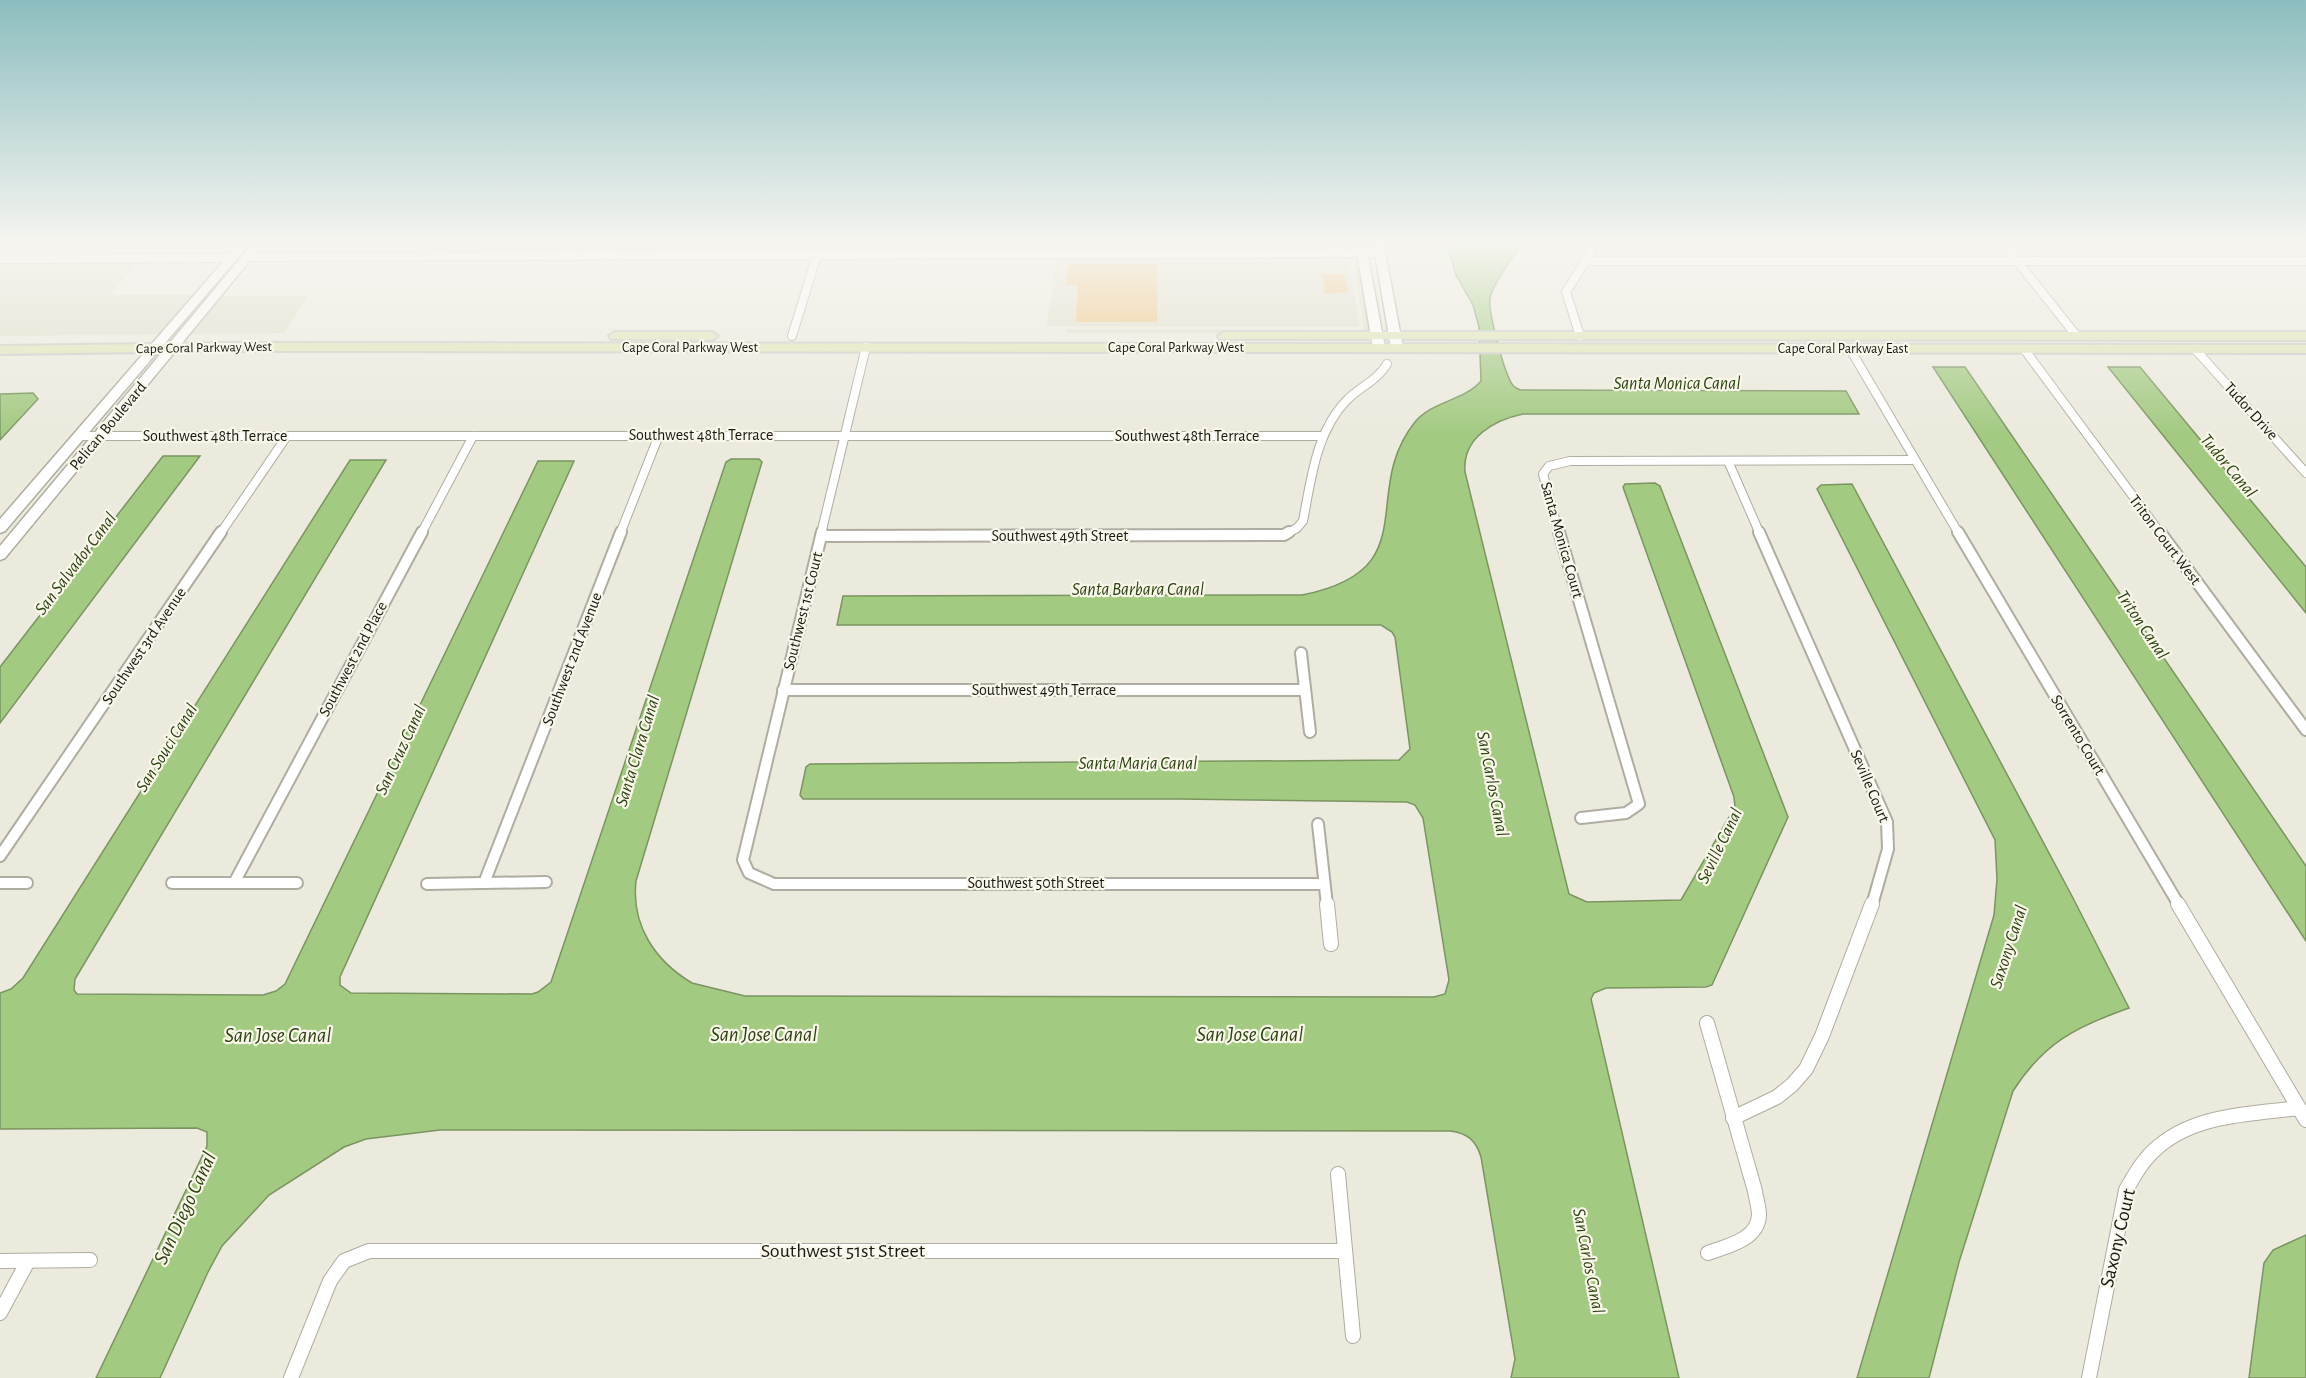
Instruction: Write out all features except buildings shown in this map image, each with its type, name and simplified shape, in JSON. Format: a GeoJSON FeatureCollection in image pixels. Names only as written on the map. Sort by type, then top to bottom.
{"type":"FeatureCollection","features":[{"type":"Feature","properties":{"kind":"main road"},"geometry":{"type":"LineString","coordinates":[[1392,322],[1399,329],[1411,332],[1474,339]]}},
{"type":"Feature","properties":{"kind":"main road","name":"Cape Coral Parkway East"},"geometry":{"type":"LineString","coordinates":[[1378,342],[1474,339],[1501,334],[1557,336],[2306,336]]}},
{"type":"Feature","properties":{"kind":"main road"},"geometry":{"type":"LineString","coordinates":[[1850,349],[1853,344],[1862,341],[1929,341],[1950,335]]}},
{"type":"Feature","properties":{"kind":"main road"},"geometry":{"type":"LineString","coordinates":[[2024,349],[2024,345],[2030,342],[2115,341],[2128,335]]}},
{"type":"Feature","properties":{"kind":"main road"},"geometry":{"type":"LineString","coordinates":[[668,348],[689,342],[780,342],[792,336]]}},
{"type":"Feature","properties":{"kind":"main road"},"geometry":{"type":"LineString","coordinates":[[866,347],[882,342],[974,341],[988,336]]}},
{"type":"Feature","properties":{"kind":"main road","name":"Cape Coral Parkway West"},"geometry":{"type":"LineString","coordinates":[[0,350],[155,348],[181,337],[1170,336],[1378,342]]}},
{"type":"Feature","properties":{"kind":"main road"},"geometry":{"type":"LineString","coordinates":[[1047,347],[1070,342],[1153,343],[1170,336]]}},
{"type":"Feature","properties":{"kind":"main road"},"geometry":{"type":"LineString","coordinates":[[1751,349],[1752,343],[1818,341],[1839,336]]}},
{"type":"Feature","properties":{"kind":"main road"},"geometry":{"type":"LineString","coordinates":[[2145,349],[2148,345],[2155,343],[2247,342],[2246,336]]}},
{"type":"Feature","properties":{"kind":"main road","name":"Cape Coral Parkway West"},"geometry":{"type":"LineString","coordinates":[[0,339],[668,348],[1047,347],[1378,342]]}},
{"type":"Feature","properties":{"kind":"main road","name":"Cape Coral Parkway East"},"geometry":{"type":"LineString","coordinates":[[1474,339],[1507,349],[2306,349]]}},
{"type":"Feature","properties":{"kind":"street","name":"Pelican Boulevard"},"geometry":{"type":"LineString","coordinates":[[0,555],[100,436],[197,305]]}},
{"type":"Feature","properties":{"kind":"street"},"geometry":{"type":"LineString","coordinates":[[181,337],[208,305]]}},
{"type":"Feature","properties":{"kind":"street"},"geometry":{"type":"LineString","coordinates":[[792,336],[801,305]]}},
{"type":"Feature","properties":{"kind":"street"},"geometry":{"type":"LineString","coordinates":[[1371,305],[1378,342]]}},
{"type":"Feature","properties":{"kind":"street"},"geometry":{"type":"LineString","coordinates":[[1389,305],[1395,343]]}},
{"type":"Feature","properties":{"kind":"street"},"geometry":{"type":"LineString","coordinates":[[1570,305],[1580,336]]}},
{"type":"Feature","properties":{"kind":"street"},"geometry":{"type":"LineString","coordinates":[[2053,305],[2076,335]]}},
{"type":"Feature","properties":{"kind":"street","name":"Southwest 1st Court"},"geometry":{"type":"LineString","coordinates":[[749,873],[743,860],[866,347]]}},
{"type":"Feature","properties":{"kind":"street","name":"Pelican Boulevard"},"geometry":{"type":"LineString","coordinates":[[0,528],[155,348]]}},
{"type":"Feature","properties":{"kind":"street","name":"Sorrento Court"},"geometry":{"type":"LineString","coordinates":[[1850,349],[2302,1114]]}},
{"type":"Feature","properties":{"kind":"street","name":"Triton Court West"},"geometry":{"type":"LineString","coordinates":[[2024,349],[2306,730]]}},
{"type":"Feature","properties":{"kind":"street","name":"Tudor Drive"},"geometry":{"type":"LineString","coordinates":[[2195,349],[2306,473]]}},
{"type":"Feature","properties":{"kind":"street"},"geometry":{"type":"LineString","coordinates":[[1323,436],[1340,408],[1355,392],[1382,372],[1387,364]]}},
{"type":"Feature","properties":{"kind":"street","name":"Southwest 2nd Avenue"},"geometry":{"type":"LineString","coordinates":[[484,883],[659,435]]}},
{"type":"Feature","properties":{"kind":"street","name":"Southwest 48th Terrace"},"geometry":{"type":"LineString","coordinates":[[79,436],[1323,436]]}},
{"type":"Feature","properties":{"kind":"street","name":"Southwest 3rd Avenue"},"geometry":{"type":"LineString","coordinates":[[0,856],[287,436]]}},
{"type":"Feature","properties":{"kind":"street","name":"Southwest 2nd Place"},"geometry":{"type":"LineString","coordinates":[[234,883],[473,436]]}},
{"type":"Feature","properties":{"kind":"street","name":"Southwest 49th Street"},"geometry":{"type":"LineString","coordinates":[[821,536],[1284,535],[1297,528],[1303,521],[1323,436]]}},
{"type":"Feature","properties":{"kind":"street","name":"Santa Monica Court"},"geometry":{"type":"LineString","coordinates":[[1581,818],[1626,813],[1639,804],[1543,474],[1549,466],[1558,462],[1915,460]]}},
{"type":"Feature","properties":{"kind":"street","name":"Seville Court"},"geometry":{"type":"LineString","coordinates":[[1728,461],[1887,822],[1890,835],[1866,920],[1828,1022],[1807,1068],[1786,1090],[1773,1099],[1734,1118]]}},
{"type":"Feature","properties":{"kind":"street"},"geometry":{"type":"LineString","coordinates":[[1301,653],[1310,732]]}},
{"type":"Feature","properties":{"kind":"street","name":"Southwest 49th Terrace"},"geometry":{"type":"LineString","coordinates":[[783,690],[1305,690]]}},
{"type":"Feature","properties":{"kind":"street"},"geometry":{"type":"LineString","coordinates":[[1318,824],[1331,944]]}},
{"type":"Feature","properties":{"kind":"street","name":"Southwest 50th Street"},"geometry":{"type":"LineString","coordinates":[[749,873],[774,884],[1324,884]]}},
{"type":"Feature","properties":{"kind":"street"},"geometry":{"type":"LineString","coordinates":[[427,884],[546,882]]}},
{"type":"Feature","properties":{"kind":"street"},"geometry":{"type":"LineString","coordinates":[[0,884],[27,883]]}},
{"type":"Feature","properties":{"kind":"street"},"geometry":{"type":"LineString","coordinates":[[172,883],[297,883]]}},
{"type":"Feature","properties":{"kind":"street"},"geometry":{"type":"LineString","coordinates":[[1707,1023],[1755,1191],[1760,1217],[1755,1230],[1743,1240],[1708,1253]]}},
{"type":"Feature","properties":{"kind":"street","name":"Saxony Court"},"geometry":{"type":"LineString","coordinates":[[2090,1378],[2126,1190],[2136,1170],[2149,1153],[2165,1139],[2200,1122],[2302,1114]]}},
{"type":"Feature","properties":{"kind":"street"},"geometry":{"type":"LineString","coordinates":[[1338,1174],[1353,1336]]}},
{"type":"Feature","properties":{"kind":"street","name":"Southwest 51st Street"},"geometry":{"type":"LineString","coordinates":[[291,1378],[330,1281],[344,1261],[369,1251],[1345,1251]]}},
{"type":"Feature","properties":{"kind":"street"},"geometry":{"type":"LineString","coordinates":[[0,1261],[90,1260]]}},
{"type":"Feature","properties":{"kind":"street"},"geometry":{"type":"LineString","coordinates":[[0,1313],[28,1261]]}},
{"type":"Feature","properties":{"kind":"shaded area"},"geometry":{"type":"Polygon","coordinates":[[[0,305],[188,305],[163,334],[0,336],[0,305]]]}},
{"type":"Feature","properties":{"kind":"shaded area"},"geometry":{"type":"Polygon","coordinates":[[[213,305],[301,305],[284,333],[189,334],[213,305]]]}},
{"type":"Feature","properties":{"kind":"shaded area"},"geometry":{"type":"Polygon","coordinates":[[[1050,305],[1356,305],[1360,327],[1047,326],[1050,305]]]}},
{"type":"Feature","properties":{"kind":"shaded area"},"geometry":{"type":"Polygon","coordinates":[[[1360,305],[1366,305],[1371,333],[1066,333],[1066,329],[1362,330],[1364,327],[1360,305]]]}},
{"type":"Feature","properties":{"kind":"water"},"geometry":{"type":"Polygon","coordinates":[[[1473,305],[1490,305],[1505,367],[1513,385],[1520,390],[1846,391],[1859,414],[1523,414],[1501,421],[1482,432],[1474,440],[1465,460],[1465,472],[1569,894],[1587,902],[1681,900],[1735,807],[1734,797],[1623,487],[1625,484],[1655,483],[1660,486],[1788,817],[1712,985],[1706,987],[1606,988],[1594,993],[1591,999],[1679,1378],[1511,1378],[1515,1359],[1481,1157],[1470,1138],[1456,1132],[440,1130],[366,1139],[344,1147],[269,1195],[222,1246],[160,1378],[96,1378],[207,1146],[207,1132],[197,1128],[0,1129],[0,993],[11,989],[23,978],[350,460],[386,460],[75,979],[74,990],[77,994],[263,995],[276,991],[285,984],[538,461],[574,461],[340,977],[340,985],[351,993],[532,994],[551,982],[726,462],[731,459],[759,459],[762,462],[636,881],[637,912],[648,940],[667,964],[679,974],[692,983],[745,996],[1434,997],[1445,994],[1449,980],[1423,818],[1415,805],[1407,802],[1179,799],[803,799],[800,795],[806,767],[810,764],[1399,760],[1410,749],[1395,637],[1392,632],[1381,625],[837,625],[843,596],[1302,595],[1341,583],[1365,567],[1378,548],[1384,526],[1391,475],[1399,449],[1415,422],[1430,410],[1466,393],[1481,381],[1479,327],[1473,305]]]}},
{"type":"Feature","properties":{"kind":"water"},"geometry":{"type":"Polygon","coordinates":[[[1933,367],[1965,367],[2306,866],[2306,941],[1933,367]]]}},
{"type":"Feature","properties":{"kind":"water"},"geometry":{"type":"Polygon","coordinates":[[[2108,367],[2140,367],[2306,567],[2306,613],[2108,367]]]}},
{"type":"Feature","properties":{"kind":"water"},"geometry":{"type":"Polygon","coordinates":[[[33,393],[38,399],[0,440],[0,394],[33,393]]]}},
{"type":"Feature","properties":{"kind":"water"},"geometry":{"type":"Polygon","coordinates":[[[163,456],[200,456],[0,723],[0,667],[163,456]]]}},
{"type":"Feature","properties":{"kind":"water","name":"Saxony Canal"},"geometry":{"type":"Polygon","coordinates":[[[1852,484],[2073,898],[2129,1008],[2092,1022],[2062,1039],[2037,1060],[2013,1091],[1959,1262],[1929,1378],[1857,1378],[1994,915],[1997,879],[1995,840],[1817,489],[1821,485],[1852,484]]]}},
{"type":"Feature","properties":{"kind":"water"},"geometry":{"type":"Polygon","coordinates":[[[2306,1235],[2306,1378],[2249,1378],[2264,1263],[2273,1250],[2306,1235]]]}},
{"type":"Feature","properties":{"kind":"water label","name":"Santa Monica Canal"},"geometry":{"type":"Point","coordinates":[1677,384]}},
{"type":"Feature","properties":{"kind":"water label","name":"Tudor Canal"},"geometry":{"type":"Point","coordinates":[2228,466]}},
{"type":"Feature","properties":{"kind":"water label","name":"San Salvador Canal"},"geometry":{"type":"Point","coordinates":[76,564]}},
{"type":"Feature","properties":{"kind":"water label","name":"Santa Barbara Canal"},"geometry":{"type":"Point","coordinates":[1138,590]}},
{"type":"Feature","properties":{"kind":"water label","name":"Triton Canal"},"geometry":{"type":"Point","coordinates":[2142,625]}},
{"type":"Feature","properties":{"kind":"water label","name":"San Souci Canal"},"geometry":{"type":"Point","coordinates":[167,748]}},
{"type":"Feature","properties":{"kind":"water label","name":"San Cruz Canal"},"geometry":{"type":"Point","coordinates":[401,750]}},
{"type":"Feature","properties":{"kind":"water label","name":"Santa Clara Canal"},"geometry":{"type":"Point","coordinates":[638,751]}},
{"type":"Feature","properties":{"kind":"water label","name":"Santa Maria Canal"},"geometry":{"type":"Point","coordinates":[1138,764]}},
{"type":"Feature","properties":{"kind":"water label","name":"San Carlos Canal"},"geometry":{"type":"Point","coordinates":[1492,784]}},
{"type":"Feature","properties":{"kind":"water label","name":"Seville Canal"},"geometry":{"type":"Point","coordinates":[1720,846]}},
{"type":"Feature","properties":{"kind":"water label","name":"San Jose Canal"},"geometry":{"type":"Point","coordinates":[764,1034]}},
{"type":"Feature","properties":{"kind":"water label","name":"San Jose Canal"},"geometry":{"type":"Point","coordinates":[1250,1034]}},
{"type":"Feature","properties":{"kind":"water label","name":"San Jose Canal"},"geometry":{"type":"Point","coordinates":[278,1035]}},
{"type":"Feature","properties":{"kind":"water label","name":"San Diego Canal"},"geometry":{"type":"Point","coordinates":[185,1208]}},
{"type":"Feature","properties":{"kind":"water label","name":"San Carlos Canal"},"geometry":{"type":"Point","coordinates":[1588,1261]}}]}
